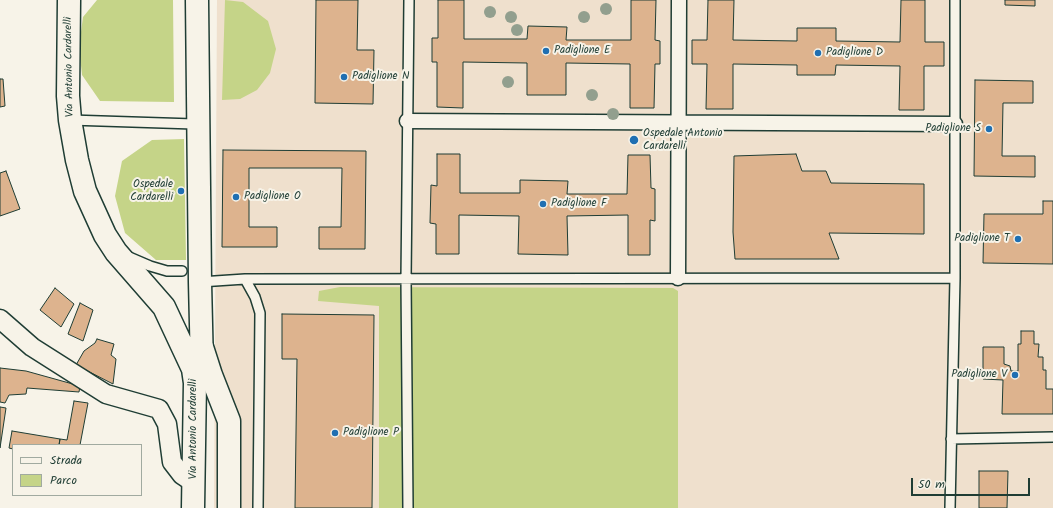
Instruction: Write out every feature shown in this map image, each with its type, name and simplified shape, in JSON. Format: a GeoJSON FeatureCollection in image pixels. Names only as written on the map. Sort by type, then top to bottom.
{"type":"FeatureCollection","features":[{"type":"Feature","properties":{"kind":"main road","name":"Via Antonio Cardarelli"},"geometry":{"type":"LineString","coordinates":[[69,0],[68,96],[70,120],[77,160],[85,191],[105,235],[116,252],[164,307],[193,369],[195,383],[193,508]]}},
{"type":"Feature","properties":{"kind":"main road","name":"Via Antonio Cardarelli"},"geometry":{"type":"LineString","coordinates":[[197,0],[191,276],[202,347],[204,450],[203,508]]}},
{"type":"Feature","properties":{"kind":"main road"},"geometry":{"type":"LineString","coordinates":[[202,347],[229,421],[229,508]]}},
{"type":"Feature","properties":{"kind":"street"},"geometry":{"type":"LineString","coordinates":[[678,278],[679,0]]}},
{"type":"Feature","properties":{"kind":"street"},"geometry":{"type":"LineString","coordinates":[[408,121],[955,124]]}},
{"type":"Feature","properties":{"kind":"street"},"geometry":{"type":"LineString","coordinates":[[0,319],[32,347],[106,394],[159,409],[167,424],[172,462],[182,475],[194,483]]}},
{"type":"Feature","properties":{"kind":"lane"},"geometry":{"type":"LineString","coordinates":[[191,0],[194,124],[193,369]]}},
{"type":"Feature","properties":{"kind":"lane"},"geometry":{"type":"LineString","coordinates":[[408,508],[406,279],[409,0]]}},
{"type":"Feature","properties":{"kind":"lane"},"geometry":{"type":"LineString","coordinates":[[950,508],[955,278],[955,0]]}},
{"type":"Feature","properties":{"kind":"lane"},"geometry":{"type":"LineString","coordinates":[[70,120],[194,124]]}},
{"type":"Feature","properties":{"kind":"lane"},"geometry":{"type":"LineString","coordinates":[[116,252],[150,266],[191,276],[245,279],[955,278]]}},
{"type":"Feature","properties":{"kind":"lane"},"geometry":{"type":"LineString","coordinates":[[245,279],[255,297],[260,313],[258,508]]}},
{"type":"Feature","properties":{"kind":"lane"},"geometry":{"type":"LineString","coordinates":[[951,439],[1053,437]]}},
{"type":"Feature","properties":{"kind":"shaded area","name":"Ospedale Antonio Cardarelli"},"geometry":{"type":"Polygon","coordinates":[[[217,0],[1053,0],[1053,508],[214,508],[217,0]]]}},
{"type":"Feature","properties":{"kind":"green space"},"geometry":{"type":"Polygon","coordinates":[[[97,0],[173,0],[174,102],[100,101],[82,75],[79,47],[83,17],[97,0]]]}},
{"type":"Feature","properties":{"kind":"green space"},"geometry":{"type":"Polygon","coordinates":[[[225,0],[243,2],[268,21],[276,49],[270,73],[257,90],[240,99],[222,100],[225,0]]]}},
{"type":"Feature","properties":{"kind":"green space"},"geometry":{"type":"Polygon","coordinates":[[[184,139],[186,260],[156,260],[125,233],[115,196],[122,161],[152,140],[184,139]]]}},
{"type":"Feature","properties":{"kind":"green space"},"geometry":{"type":"Polygon","coordinates":[[[340,287],[673,288],[678,291],[678,508],[379,508],[379,306],[318,301],[319,291],[340,287]]]}},
{"type":"Feature","properties":{"kind":"building","name":"Padiglione N"},"geometry":{"type":"Polygon","coordinates":[[[316,0],[358,0],[357,50],[374,50],[373,104],[315,103],[316,0]]]}},
{"type":"Feature","properties":{"kind":"building","name":"Padiglione E"},"geometry":{"type":"Polygon","coordinates":[[[438,0],[464,0],[464,39],[527,39],[528,26],[567,27],[566,40],[631,40],[631,0],[656,0],[655,40],[660,41],[660,64],[655,64],[654,108],[630,108],[630,64],[566,63],[566,95],[527,95],[527,63],[463,62],[463,108],[437,107],[437,62],[432,62],[432,38],[438,38],[438,0]]]}},
{"type":"Feature","properties":{"kind":"building","name":"Padiglione D"},"geometry":{"type":"Polygon","coordinates":[[[708,0],[734,0],[733,40],[797,41],[797,28],[836,28],[836,41],[900,42],[901,0],[925,0],[925,42],[944,42],[944,66],[924,66],[924,110],[899,110],[900,66],[836,65],[835,75],[797,75],[797,65],[733,64],[733,109],[706,109],[707,64],[692,64],[692,40],[707,40],[708,0]]]}},
{"type":"Feature","properties":{"kind":"building"},"geometry":{"type":"Polygon","coordinates":[[[1005,0],[1035,0],[1035,6],[1005,5],[1005,0]]]}},
{"type":"Feature","properties":{"kind":"building"},"geometry":{"type":"Polygon","coordinates":[[[0,79],[3,79],[5,106],[0,107],[0,79]]]}},
{"type":"Feature","properties":{"kind":"building","name":"Padiglione S"},"geometry":{"type":"Polygon","coordinates":[[[975,80],[1033,81],[1033,103],[1003,103],[1002,156],[1035,156],[1035,177],[974,176],[975,80]]]}},
{"type":"Feature","properties":{"kind":"building","name":"Padiglione O"},"geometry":{"type":"Polygon","coordinates":[[[223,150],[366,151],[365,249],[319,249],[319,227],[341,227],[342,168],[249,168],[249,227],[277,227],[277,247],[222,247],[223,150]]]}},
{"type":"Feature","properties":{"kind":"building","name":"Padiglione F"},"geometry":{"type":"Polygon","coordinates":[[[437,154],[460,154],[460,193],[520,193],[520,180],[568,181],[567,194],[627,194],[628,155],[650,155],[651,188],[655,189],[655,221],[650,220],[650,255],[628,255],[628,215],[567,216],[568,255],[518,254],[519,216],[459,215],[459,254],[436,254],[436,224],[430,223],[431,185],[437,186],[437,154]]]}},
{"type":"Feature","properties":{"kind":"building"},"geometry":{"type":"Polygon","coordinates":[[[796,154],[802,171],[826,171],[831,183],[924,184],[924,234],[829,233],[839,259],[735,259],[733,232],[734,156],[796,154]]]}},
{"type":"Feature","properties":{"kind":"building"},"geometry":{"type":"Polygon","coordinates":[[[6,171],[20,209],[0,216],[0,173],[6,171]]]}},
{"type":"Feature","properties":{"kind":"building","name":"Padiglione T"},"geometry":{"type":"Polygon","coordinates":[[[1043,201],[1053,201],[1053,264],[983,263],[984,214],[1043,214],[1043,201]]]}},
{"type":"Feature","properties":{"kind":"building"},"geometry":{"type":"Polygon","coordinates":[[[55,288],[74,304],[61,327],[40,310],[55,288]]]}},
{"type":"Feature","properties":{"kind":"building"},"geometry":{"type":"Polygon","coordinates":[[[80,303],[93,310],[83,341],[68,334],[80,303]]]}},
{"type":"Feature","properties":{"kind":"building","name":"Padiglione P"},"geometry":{"type":"Polygon","coordinates":[[[282,314],[374,315],[372,508],[295,508],[297,359],[282,359],[282,314]]]}},
{"type":"Feature","properties":{"kind":"building","name":"Padiglione V"},"geometry":{"type":"Polygon","coordinates":[[[1021,331],[1034,331],[1034,344],[1039,344],[1038,357],[1043,357],[1043,370],[1046,370],[1046,389],[1053,389],[1053,414],[1002,414],[1003,380],[983,379],[983,347],[1004,347],[1004,364],[1010,366],[1011,371],[1018,371],[1018,344],[1021,344],[1021,331]]]}},
{"type":"Feature","properties":{"kind":"building"},"geometry":{"type":"Polygon","coordinates":[[[97,339],[114,344],[111,355],[116,359],[113,384],[76,365],[84,351],[95,343],[97,339]]]}},
{"type":"Feature","properties":{"kind":"building"},"geometry":{"type":"Polygon","coordinates":[[[0,368],[26,371],[80,386],[79,392],[27,388],[26,394],[9,395],[5,403],[0,402],[0,368]]]}},
{"type":"Feature","properties":{"kind":"building"},"geometry":{"type":"Polygon","coordinates":[[[74,401],[88,403],[80,444],[59,444],[60,439],[67,440],[74,401]]]}},
{"type":"Feature","properties":{"kind":"building"},"geometry":{"type":"Polygon","coordinates":[[[0,407],[6,408],[0,448],[0,407]]]}},
{"type":"Feature","properties":{"kind":"building"},"geometry":{"type":"Polygon","coordinates":[[[12,431],[60,439],[59,444],[12,444],[12,449],[9,448],[12,431]]]}},
{"type":"Feature","properties":{"kind":"building"},"geometry":{"type":"Polygon","coordinates":[[[979,471],[1008,471],[1007,508],[979,508],[979,471]]]}},
{"type":"Feature","properties":{"kind":"place","name":"Padiglione E"},"geometry":{"type":"Point","coordinates":[546,51]}},
{"type":"Feature","properties":{"kind":"place","name":"Padiglione D"},"geometry":{"type":"Point","coordinates":[818,53]}},
{"type":"Feature","properties":{"kind":"place","name":"Padiglione N"},"geometry":{"type":"Point","coordinates":[344,77]}},
{"type":"Feature","properties":{"kind":"place","name":"Padiglione S"},"geometry":{"type":"Point","coordinates":[989,129]}},
{"type":"Feature","properties":{"kind":"place","name":"Ospedale Antonio Cardarelli"},"geometry":{"type":"Point","coordinates":[634,140]}},
{"type":"Feature","properties":{"kind":"place","name":"Ospedale Cardarelli"},"geometry":{"type":"Point","coordinates":[181,191]}},
{"type":"Feature","properties":{"kind":"place","name":"Padiglione O"},"geometry":{"type":"Point","coordinates":[236,197]}},
{"type":"Feature","properties":{"kind":"place","name":"Padiglione F"},"geometry":{"type":"Point","coordinates":[543,204]}},
{"type":"Feature","properties":{"kind":"place","name":"Padiglione T"},"geometry":{"type":"Point","coordinates":[1018,239]}},
{"type":"Feature","properties":{"kind":"place","name":"Padiglione V"},"geometry":{"type":"Point","coordinates":[1015,375]}},
{"type":"Feature","properties":{"kind":"place","name":"Padiglione P"},"geometry":{"type":"Point","coordinates":[335,433]}}]}
